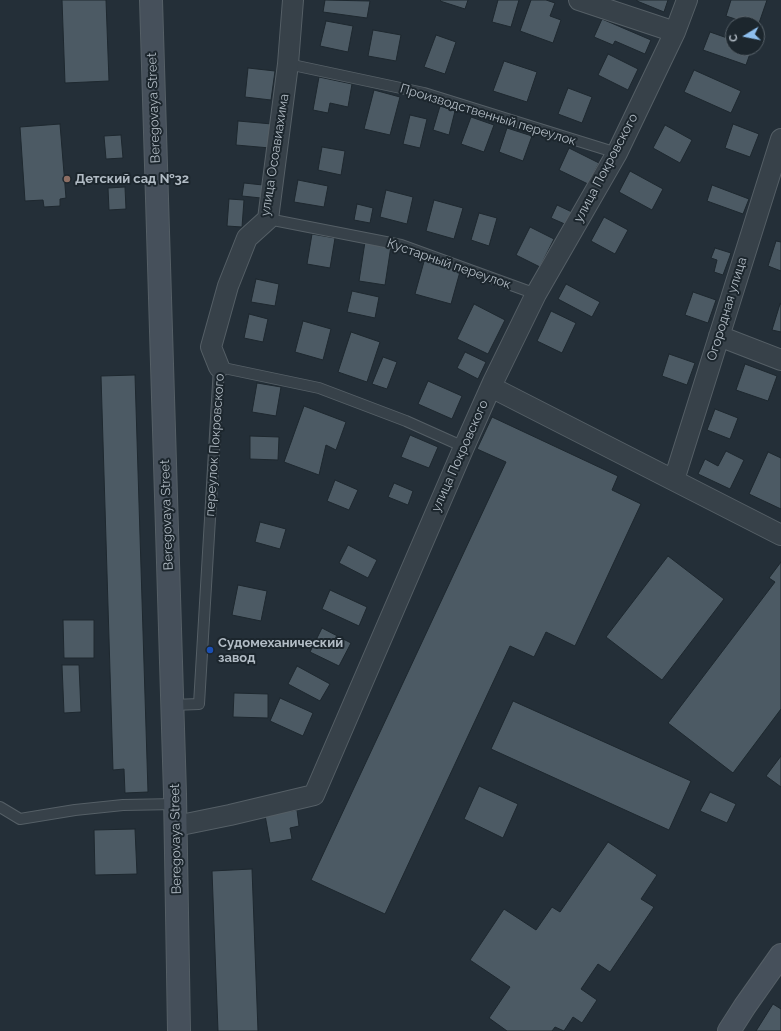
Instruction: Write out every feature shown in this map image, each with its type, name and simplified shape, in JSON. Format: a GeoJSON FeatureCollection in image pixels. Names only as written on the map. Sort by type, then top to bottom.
{"type":"FeatureCollection","features":[{"type":"Feature","properties":{"kind":"main road","name":"Beregovaya Street"},"geometry":{"type":"LineString","coordinates":[[151,0],[176,804],[179,1031]]}},
{"type":"Feature","properties":{"kind":"main road"},"geometry":{"type":"LineString","coordinates":[[730,1031],[745,1006],[781,955]]}},
{"type":"Feature","properties":{"kind":"street","name":"улица Осоавиахима"},"geometry":{"type":"LineString","coordinates":[[219,367],[211,347],[228,286],[247,238],[268,219],[288,64],[293,0]]}},
{"type":"Feature","properties":{"kind":"street"},"geometry":{"type":"LineString","coordinates":[[579,0],[675,32]]}},
{"type":"Feature","properties":{"kind":"street","name":"улица Покровского"},"geometry":{"type":"LineString","coordinates":[[176,826],[314,795],[491,387],[536,294],[617,153],[675,32],[687,0]]}},
{"type":"Feature","properties":{"kind":"street","name":"Огородная улица"},"geometry":{"type":"LineString","coordinates":[[674,480],[719,336],[778,160],[781,139]]}},
{"type":"Feature","properties":{"kind":"street"},"geometry":{"type":"LineString","coordinates":[[719,336],[781,360]]}},
{"type":"Feature","properties":{"kind":"street"},"geometry":{"type":"LineString","coordinates":[[491,387],[781,535]]}},
{"type":"Feature","properties":{"kind":"lane","name":"Производственный переулок"},"geometry":{"type":"LineString","coordinates":[[288,64],[424,93],[617,153]]}},
{"type":"Feature","properties":{"kind":"lane","name":"Кустарный переулок"},"geometry":{"type":"LineString","coordinates":[[268,219],[401,245],[536,294]]}},
{"type":"Feature","properties":{"kind":"lane","name":"переулок Покровского"},"geometry":{"type":"LineString","coordinates":[[172,705],[199,704],[219,367],[319,388],[406,421],[464,447]]}},
{"type":"Feature","properties":{"kind":"lane"},"geometry":{"type":"LineString","coordinates":[[0,807],[20,819],[75,810],[123,805],[176,804]]}},
{"type":"Feature","properties":{"kind":"building"},"geometry":{"type":"Polygon","coordinates":[[[62,0],[106,0],[109,81],[65,83],[62,0]]]}},
{"type":"Feature","properties":{"kind":"building"},"geometry":{"type":"Polygon","coordinates":[[[325,0],[370,1],[367,18],[323,12],[325,0]]]}},
{"type":"Feature","properties":{"kind":"building"},"geometry":{"type":"Polygon","coordinates":[[[468,0],[465,9],[440,1],[468,0]]]}},
{"type":"Feature","properties":{"kind":"building"},"geometry":{"type":"Polygon","coordinates":[[[498,0],[519,0],[511,27],[492,22],[498,0]]]}},
{"type":"Feature","properties":{"kind":"building"},"geometry":{"type":"Polygon","coordinates":[[[531,0],[546,0],[555,3],[550,16],[561,20],[553,43],[520,31],[531,0]]]}},
{"type":"Feature","properties":{"kind":"building"},"geometry":{"type":"Polygon","coordinates":[[[637,0],[668,0],[664,12],[637,0]]]}},
{"type":"Feature","properties":{"kind":"building"},"geometry":{"type":"Polygon","coordinates":[[[731,0],[767,0],[761,16],[726,16],[731,0]]]}},
{"type":"Feature","properties":{"kind":"building"},"geometry":{"type":"Polygon","coordinates":[[[602,19],[651,40],[645,54],[615,41],[613,45],[594,37],[602,19]]]}},
{"type":"Feature","properties":{"kind":"building"},"geometry":{"type":"Polygon","coordinates":[[[326,21],[353,26],[348,52],[320,46],[326,21]]]}},
{"type":"Feature","properties":{"kind":"building"},"geometry":{"type":"Polygon","coordinates":[[[373,30],[401,35],[396,61],[368,56],[373,30]]]}},
{"type":"Feature","properties":{"kind":"building"},"geometry":{"type":"Polygon","coordinates":[[[710,32],[725,37],[725,56],[749,56],[746,65],[703,50],[710,32]]]}},
{"type":"Feature","properties":{"kind":"building"},"geometry":{"type":"Polygon","coordinates":[[[436,35],[456,42],[445,74],[424,67],[436,35]]]}},
{"type":"Feature","properties":{"kind":"building"},"geometry":{"type":"Polygon","coordinates":[[[608,54],[638,69],[628,90],[598,75],[608,54]]]}},
{"type":"Feature","properties":{"kind":"building"},"geometry":{"type":"Polygon","coordinates":[[[504,61],[537,72],[527,102],[493,91],[504,61]]]}},
{"type":"Feature","properties":{"kind":"building"},"geometry":{"type":"Polygon","coordinates":[[[248,68],[275,71],[271,100],[245,97],[248,68]]]}},
{"type":"Feature","properties":{"kind":"building"},"geometry":{"type":"Polygon","coordinates":[[[694,70],[741,91],[731,113],[684,92],[694,70]]]}},
{"type":"Feature","properties":{"kind":"building"},"geometry":{"type":"Polygon","coordinates":[[[319,77],[352,84],[348,107],[330,103],[328,113],[313,110],[319,77]]]}},
{"type":"Feature","properties":{"kind":"building"},"geometry":{"type":"Polygon","coordinates":[[[568,88],[592,97],[582,123],[558,114],[568,88]]]}},
{"type":"Feature","properties":{"kind":"building"},"geometry":{"type":"Polygon","coordinates":[[[374,90],[400,97],[390,135],[364,129],[374,90]]]}},
{"type":"Feature","properties":{"kind":"building"},"geometry":{"type":"Polygon","coordinates":[[[440,106],[455,111],[449,135],[433,130],[440,106]]]}},
{"type":"Feature","properties":{"kind":"building"},"geometry":{"type":"Polygon","coordinates":[[[410,115],[427,119],[420,148],[403,144],[410,115]]]}},
{"type":"Feature","properties":{"kind":"building"},"geometry":{"type":"Polygon","coordinates":[[[471,117],[494,125],[484,152],[461,144],[471,117]]]}},
{"type":"Feature","properties":{"kind":"building"},"geometry":{"type":"Polygon","coordinates":[[[238,121],[272,124],[270,148],[236,145],[238,121]]]}},
{"type":"Feature","properties":{"kind":"building"},"geometry":{"type":"Polygon","coordinates":[[[60,124],[66,198],[60,199],[60,206],[44,207],[43,200],[25,201],[20,127],[60,124]]]}},
{"type":"Feature","properties":{"kind":"building"},"geometry":{"type":"Polygon","coordinates":[[[733,124],[759,134],[750,157],[725,148],[733,124]]]}},
{"type":"Feature","properties":{"kind":"building"},"geometry":{"type":"Polygon","coordinates":[[[665,125],[692,140],[680,163],[653,148],[665,125]]]}},
{"type":"Feature","properties":{"kind":"building"},"geometry":{"type":"Polygon","coordinates":[[[507,128],[532,136],[523,161],[499,152],[507,128]]]}},
{"type":"Feature","properties":{"kind":"building"},"geometry":{"type":"Polygon","coordinates":[[[121,135],[123,158],[106,159],[104,136],[121,135]]]}},
{"type":"Feature","properties":{"kind":"building"},"geometry":{"type":"Polygon","coordinates":[[[322,147],[345,151],[341,175],[318,170],[322,147]]]}},
{"type":"Feature","properties":{"kind":"building"},"geometry":{"type":"Polygon","coordinates":[[[569,148],[599,163],[588,184],[559,170],[569,148]]]}},
{"type":"Feature","properties":{"kind":"building"},"geometry":{"type":"Polygon","coordinates":[[[630,171],[663,189],[652,210],[619,192],[630,171]]]}},
{"type":"Feature","properties":{"kind":"building"},"geometry":{"type":"Polygon","coordinates":[[[298,180],[328,186],[324,207],[294,202],[298,180]]]}},
{"type":"Feature","properties":{"kind":"building"},"geometry":{"type":"Polygon","coordinates":[[[244,183],[263,185],[261,198],[242,196],[244,183]]]}},
{"type":"Feature","properties":{"kind":"building"},"geometry":{"type":"Polygon","coordinates":[[[712,185],[749,199],[743,214],[707,201],[712,185]]]}},
{"type":"Feature","properties":{"kind":"building"},"geometry":{"type":"Polygon","coordinates":[[[125,187],[126,209],[109,210],[108,188],[125,187]]]}},
{"type":"Feature","properties":{"kind":"building"},"geometry":{"type":"Polygon","coordinates":[[[386,190],[413,197],[407,224],[380,217],[386,190]]]}},
{"type":"Feature","properties":{"kind":"building"},"geometry":{"type":"Polygon","coordinates":[[[229,199],[244,200],[242,227],[227,226],[229,199]]]}},
{"type":"Feature","properties":{"kind":"building"},"geometry":{"type":"Polygon","coordinates":[[[434,200],[463,208],[454,239],[426,231],[434,200]]]}},
{"type":"Feature","properties":{"kind":"building"},"geometry":{"type":"Polygon","coordinates":[[[357,204],[373,208],[370,223],[354,220],[357,204]]]}},
{"type":"Feature","properties":{"kind":"building"},"geometry":{"type":"Polygon","coordinates":[[[557,205],[572,212],[567,225],[551,218],[557,205]]]}},
{"type":"Feature","properties":{"kind":"building"},"geometry":{"type":"Polygon","coordinates":[[[479,213],[497,218],[489,246],[471,240],[479,213]]]}},
{"type":"Feature","properties":{"kind":"building"},"geometry":{"type":"Polygon","coordinates":[[[604,217],[628,230],[615,254],[591,241],[604,217]]]}},
{"type":"Feature","properties":{"kind":"building"},"geometry":{"type":"Polygon","coordinates":[[[530,227],[554,239],[540,267],[516,255],[530,227]]]}},
{"type":"Feature","properties":{"kind":"building"},"geometry":{"type":"Polygon","coordinates":[[[312,234],[335,238],[330,268],[307,264],[312,234]]]}},
{"type":"Feature","properties":{"kind":"building"},"geometry":{"type":"Polygon","coordinates":[[[776,241],[781,242],[781,271],[768,266],[776,241]]]}},
{"type":"Feature","properties":{"kind":"building"},"geometry":{"type":"Polygon","coordinates":[[[365,242],[391,246],[385,285],[359,281],[365,242]]]}},
{"type":"Feature","properties":{"kind":"building"},"geometry":{"type":"Polygon","coordinates":[[[715,248],[731,253],[723,275],[714,272],[717,260],[711,258],[715,248]]]}},
{"type":"Feature","properties":{"kind":"building"},"geometry":{"type":"Polygon","coordinates":[[[425,258],[461,268],[451,304],[415,294],[425,258]]]}},
{"type":"Feature","properties":{"kind":"building"},"geometry":{"type":"Polygon","coordinates":[[[256,279],[279,284],[275,306],[251,302],[256,279]]]}},
{"type":"Feature","properties":{"kind":"building"},"geometry":{"type":"Polygon","coordinates":[[[566,284],[600,302],[592,317],[558,299],[566,284]]]}},
{"type":"Feature","properties":{"kind":"building"},"geometry":{"type":"Polygon","coordinates":[[[352,291],[379,297],[375,318],[347,312],[352,291]]]}},
{"type":"Feature","properties":{"kind":"building"},"geometry":{"type":"Polygon","coordinates":[[[693,292],[716,300],[708,323],[685,315],[693,292]]]}},
{"type":"Feature","properties":{"kind":"building"},"geometry":{"type":"Polygon","coordinates":[[[474,304],[505,320],[488,354],[457,339],[474,304]]]}},
{"type":"Feature","properties":{"kind":"building"},"geometry":{"type":"Polygon","coordinates":[[[781,304],[781,332],[772,330],[781,304]]]}},
{"type":"Feature","properties":{"kind":"building"},"geometry":{"type":"Polygon","coordinates":[[[551,311],[576,323],[562,353],[537,341],[551,311]]]}},
{"type":"Feature","properties":{"kind":"building"},"geometry":{"type":"Polygon","coordinates":[[[249,314],[268,319],[263,342],[244,338],[249,314]]]}},
{"type":"Feature","properties":{"kind":"building"},"geometry":{"type":"Polygon","coordinates":[[[303,321],[331,329],[323,360],[295,352],[303,321]]]}},
{"type":"Feature","properties":{"kind":"building"},"geometry":{"type":"Polygon","coordinates":[[[351,332],[380,342],[367,382],[338,372],[351,332]]]}},
{"type":"Feature","properties":{"kind":"building"},"geometry":{"type":"Polygon","coordinates":[[[465,352],[486,362],[478,379],[457,368],[465,352]]]}},
{"type":"Feature","properties":{"kind":"building"},"geometry":{"type":"Polygon","coordinates":[[[669,354],[695,363],[687,385],[662,376],[669,354]]]}},
{"type":"Feature","properties":{"kind":"building"},"geometry":{"type":"Polygon","coordinates":[[[383,357],[397,362],[387,389],[372,384],[383,357]]]}},
{"type":"Feature","properties":{"kind":"building"},"geometry":{"type":"Polygon","coordinates":[[[745,364],[777,376],[768,401],[736,390],[745,364]]]}},
{"type":"Feature","properties":{"kind":"building"},"geometry":{"type":"Polygon","coordinates":[[[135,375],[148,792],[125,793],[124,769],[113,770],[101,376],[135,375]]]}},
{"type":"Feature","properties":{"kind":"building"},"geometry":{"type":"Polygon","coordinates":[[[428,381],[462,396],[452,419],[418,404],[428,381]]]}},
{"type":"Feature","properties":{"kind":"building"},"geometry":{"type":"Polygon","coordinates":[[[257,383],[281,387],[276,416],[252,412],[257,383]]]}},
{"type":"Feature","properties":{"kind":"building"},"geometry":{"type":"Polygon","coordinates":[[[304,406],[346,422],[336,450],[326,445],[319,475],[284,462],[304,406]]]}},
{"type":"Feature","properties":{"kind":"building"},"geometry":{"type":"Polygon","coordinates":[[[715,409],[738,418],[730,439],[707,430],[715,409]]]}},
{"type":"Feature","properties":{"kind":"building"},"geometry":{"type":"Polygon","coordinates":[[[492,417],[618,476],[612,490],[641,504],[575,646],[546,632],[534,657],[510,646],[385,914],[311,880],[506,462],[477,449],[492,417]]]}},
{"type":"Feature","properties":{"kind":"building"},"geometry":{"type":"Polygon","coordinates":[[[410,435],[438,447],[429,468],[401,457],[410,435]]]}},
{"type":"Feature","properties":{"kind":"building"},"geometry":{"type":"Polygon","coordinates":[[[250,436],[279,437],[278,460],[250,459],[250,436]]]}},
{"type":"Feature","properties":{"kind":"building"},"geometry":{"type":"Polygon","coordinates":[[[726,451],[744,460],[730,489],[698,474],[705,459],[718,466],[726,451]]]}},
{"type":"Feature","properties":{"kind":"building"},"geometry":{"type":"Polygon","coordinates":[[[768,452],[781,458],[781,509],[749,494],[768,452]]]}},
{"type":"Feature","properties":{"kind":"building"},"geometry":{"type":"Polygon","coordinates":[[[335,480],[358,490],[349,510],[327,501],[335,480]]]}},
{"type":"Feature","properties":{"kind":"building"},"geometry":{"type":"Polygon","coordinates":[[[394,483],[413,491],[408,505],[388,497],[394,483]]]}},
{"type":"Feature","properties":{"kind":"building"},"geometry":{"type":"Polygon","coordinates":[[[260,522],[286,529],[280,549],[255,542],[260,522]]]}},
{"type":"Feature","properties":{"kind":"building"},"geometry":{"type":"Polygon","coordinates":[[[348,545],[377,560],[368,578],[339,563],[348,545]]]}},
{"type":"Feature","properties":{"kind":"building"},"geometry":{"type":"Polygon","coordinates":[[[668,556],[724,599],[662,680],[606,637],[668,556]]]}},
{"type":"Feature","properties":{"kind":"building"},"geometry":{"type":"Polygon","coordinates":[[[781,562],[781,709],[733,773],[668,723],[775,582],[769,578],[781,562]]]}},
{"type":"Feature","properties":{"kind":"building"},"geometry":{"type":"Polygon","coordinates":[[[238,585],[267,591],[261,621],[232,615],[238,585]]]}},
{"type":"Feature","properties":{"kind":"building"},"geometry":{"type":"Polygon","coordinates":[[[330,590],[367,607],[359,626],[322,609],[330,590]]]}},
{"type":"Feature","properties":{"kind":"building"},"geometry":{"type":"Polygon","coordinates":[[[63,620],[94,620],[94,658],[64,658],[63,620]]]}},
{"type":"Feature","properties":{"kind":"building"},"geometry":{"type":"Polygon","coordinates":[[[322,628],[351,643],[339,666],[310,652],[322,628]]]}},
{"type":"Feature","properties":{"kind":"building"},"geometry":{"type":"Polygon","coordinates":[[[62,665],[79,665],[81,712],[64,713],[62,665]]]}},
{"type":"Feature","properties":{"kind":"building"},"geometry":{"type":"Polygon","coordinates":[[[297,666],[330,684],[320,701],[288,684],[297,666]]]}},
{"type":"Feature","properties":{"kind":"building"},"geometry":{"type":"Polygon","coordinates":[[[234,693],[268,694],[268,718],[233,717],[234,693]]]}},
{"type":"Feature","properties":{"kind":"building"},"geometry":{"type":"Polygon","coordinates":[[[280,698],[313,713],[303,736],[270,721],[280,698]]]}},
{"type":"Feature","properties":{"kind":"building"},"geometry":{"type":"Polygon","coordinates":[[[513,701],[691,781],[669,830],[491,749],[513,701]]]}},
{"type":"Feature","properties":{"kind":"building"},"geometry":{"type":"Polygon","coordinates":[[[781,756],[781,787],[766,776],[781,756]]]}},
{"type":"Feature","properties":{"kind":"building"},"geometry":{"type":"Polygon","coordinates":[[[479,786],[518,804],[503,838],[464,819],[479,786]]]}},
{"type":"Feature","properties":{"kind":"building"},"geometry":{"type":"Polygon","coordinates":[[[710,792],[736,804],[727,823],[700,811],[710,792]]]}},
{"type":"Feature","properties":{"kind":"building"},"geometry":{"type":"Polygon","coordinates":[[[297,810],[299,826],[290,828],[292,839],[270,843],[265,815],[297,810]]]}},
{"type":"Feature","properties":{"kind":"building"},"geometry":{"type":"Polygon","coordinates":[[[135,829],[137,874],[95,875],[94,830],[135,829]]]}},
{"type":"Feature","properties":{"kind":"building"},"geometry":{"type":"Polygon","coordinates":[[[608,842],[657,875],[641,899],[654,907],[610,972],[598,964],[581,989],[597,1000],[582,1023],[573,1017],[564,1031],[555,1027],[552,1031],[507,1031],[489,1018],[510,987],[470,960],[504,909],[536,930],[552,907],[560,912],[608,842]]]}},
{"type":"Feature","properties":{"kind":"building"},"geometry":{"type":"Polygon","coordinates":[[[252,869],[258,1031],[218,1031],[212,871],[252,869]]]}},
{"type":"Feature","properties":{"kind":"building"},"geometry":{"type":"Polygon","coordinates":[[[773,1004],[781,1009],[781,1031],[756,1031],[773,1004]]]}},
{"type":"Feature","properties":{"kind":"place","name":"Детский сад №32"},"geometry":{"type":"Point","coordinates":[67,179]}},
{"type":"Feature","properties":{"kind":"place","name":"Судомеханический завод"},"geometry":{"type":"Point","coordinates":[210,650]}}]}
